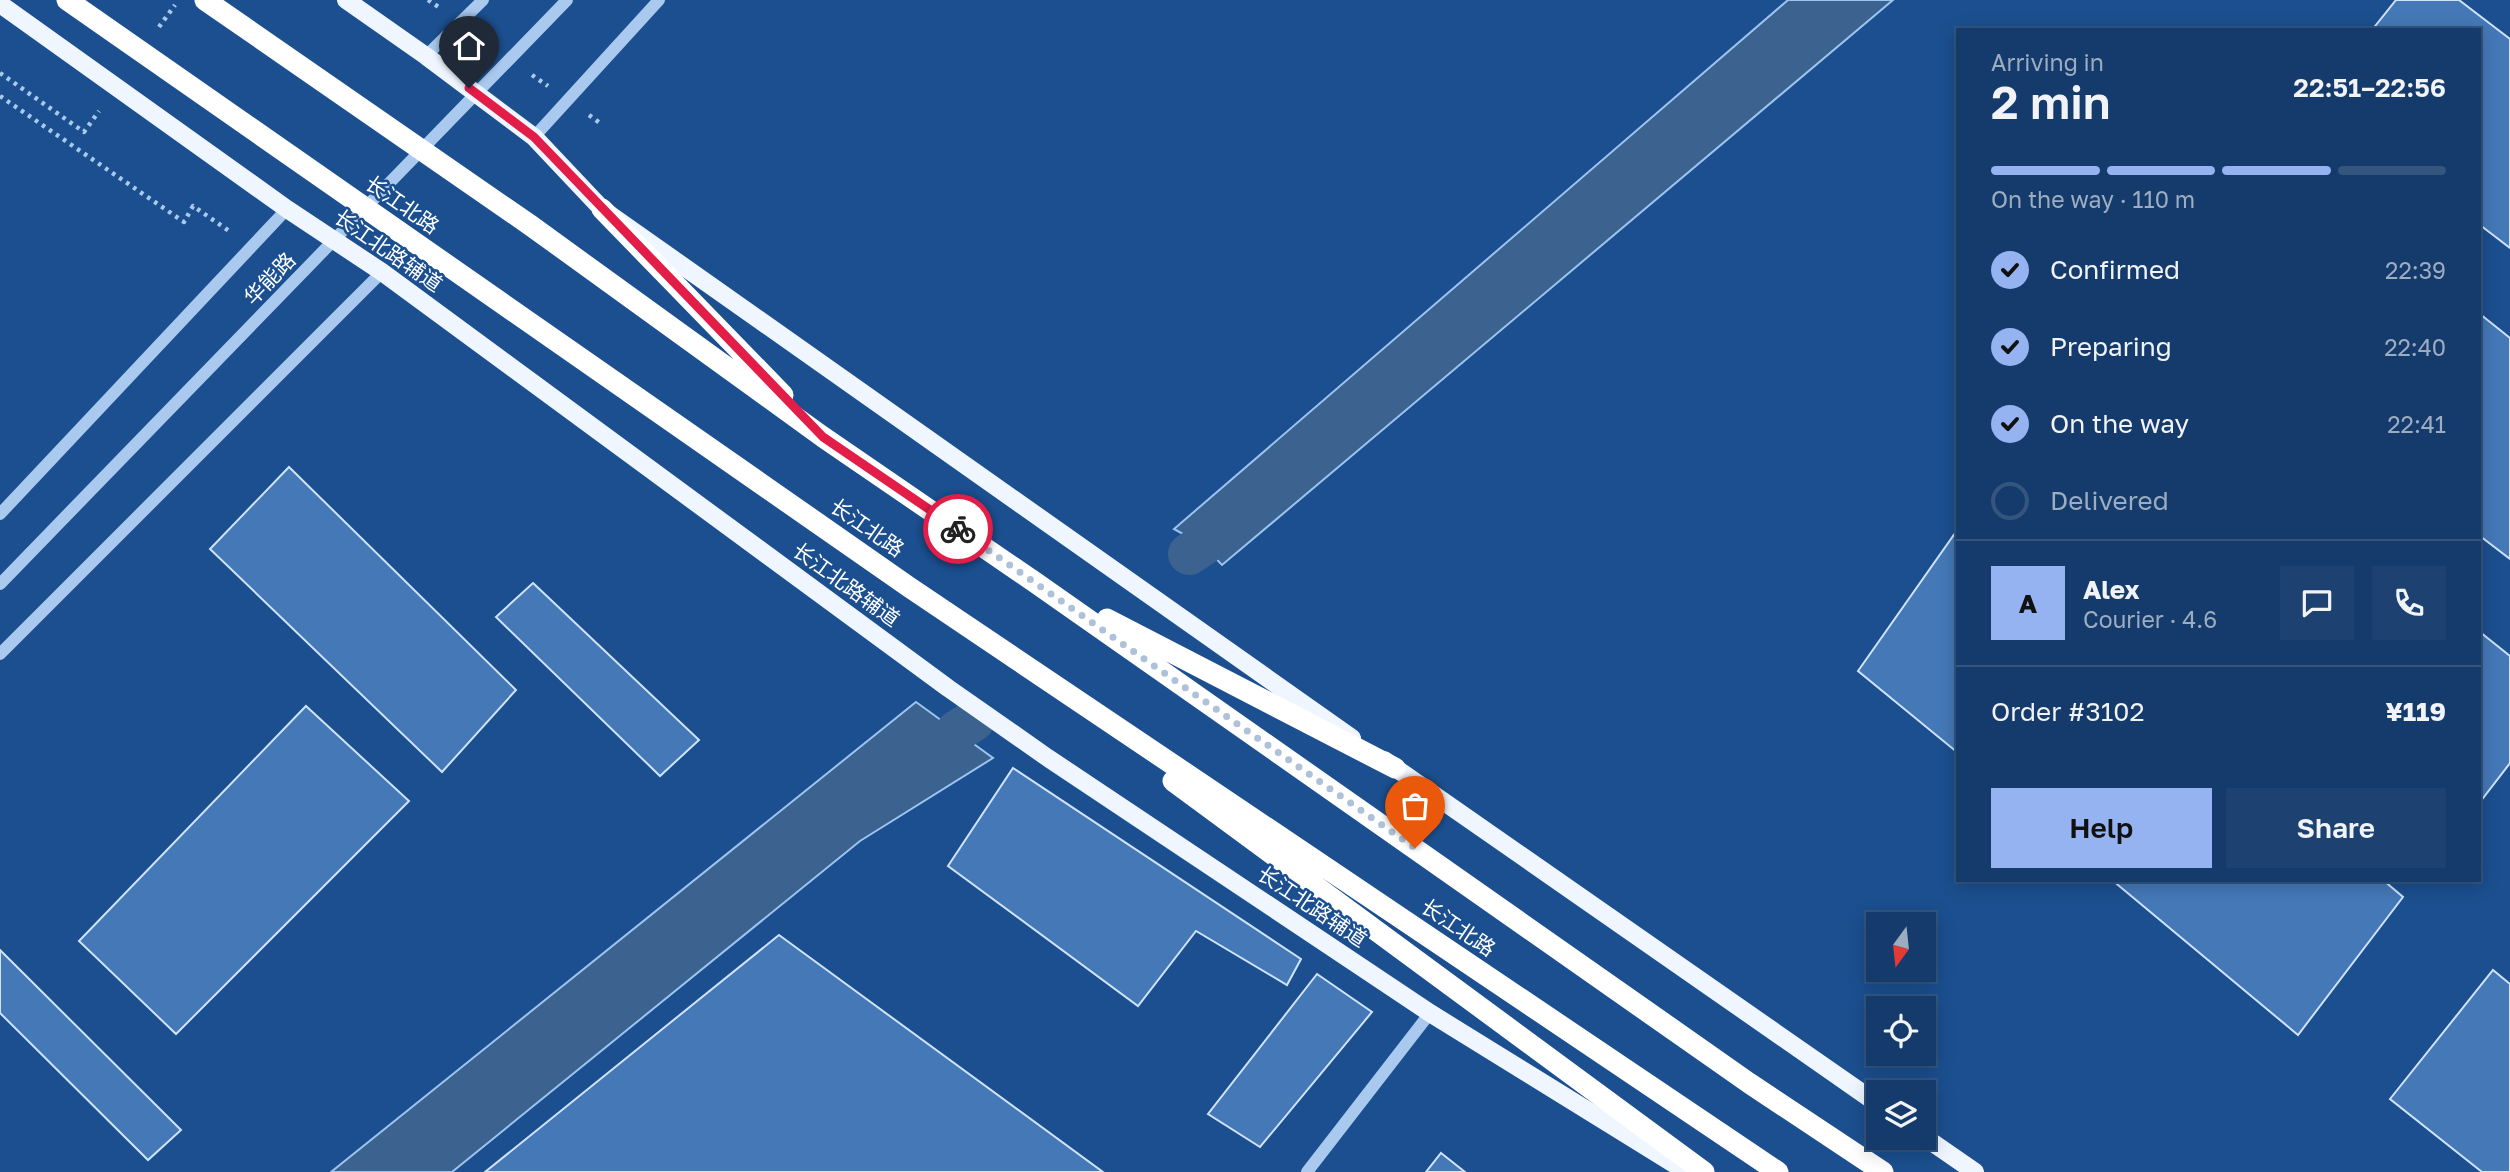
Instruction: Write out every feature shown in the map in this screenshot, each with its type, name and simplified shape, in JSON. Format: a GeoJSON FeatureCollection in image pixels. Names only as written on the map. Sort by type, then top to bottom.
{"type":"FeatureCollection","features":[{"type":"Feature","properties":{"kind":"highway","name":"长江北路"},"geometry":{"type":"LineString","coordinates":[[67,0],[909,587],[1778,1172]]}},
{"type":"Feature","properties":{"kind":"highway","name":"长江北路"},"geometry":{"type":"LineString","coordinates":[[205,0],[530,225],[823,437],[1036,583],[1749,1083],[1883,1172]]}},
{"type":"Feature","properties":{"kind":"highway"},"geometry":{"type":"LineString","coordinates":[[602,209],[823,437]]}},
{"type":"Feature","properties":{"kind":"highway"},"geometry":{"type":"LineString","coordinates":[[1036,583],[1395,768]]}},
{"type":"Feature","properties":{"kind":"highway"},"geometry":{"type":"LineString","coordinates":[[909,587],[1704,1172]]}},
{"type":"Feature","properties":{"kind":"main road"},"geometry":{"type":"LineString","coordinates":[[346,0],[426,55],[534,137],[602,209],[1395,768],[1866,1096]]}},
{"type":"Feature","properties":{"kind":"main road","name":"长江北路辅道"},"geometry":{"type":"LineString","coordinates":[[0,4],[287,209],[382,272],[948,688],[1430,1013],[1687,1172]]}},
{"type":"Feature","properties":{"kind":"main road"},"geometry":{"type":"LineString","coordinates":[[1936,1145],[1975,1172]]}},
{"type":"Feature","properties":{"kind":"street"},"geometry":{"type":"LineString","coordinates":[[426,55],[483,0]]}},
{"type":"Feature","properties":{"kind":"street","name":"华能路"},"geometry":{"type":"LineString","coordinates":[[0,584],[567,0]]}},
{"type":"Feature","properties":{"kind":"street"},"geometry":{"type":"LineString","coordinates":[[534,137],[659,0]]}},
{"type":"Feature","properties":{"kind":"street"},"geometry":{"type":"LineString","coordinates":[[0,514],[287,209]]}},
{"type":"Feature","properties":{"kind":"street"},"geometry":{"type":"LineString","coordinates":[[0,654],[382,272]]}},
{"type":"Feature","properties":{"kind":"street"},"geometry":{"type":"LineString","coordinates":[[1307,1172],[1430,1013]]}},
{"type":"Feature","properties":{"kind":"path"},"geometry":{"type":"LineString","coordinates":[[0,96],[184,222],[193,206]]}},
{"type":"Feature","properties":{"kind":"water"},"geometry":{"type":"Polygon","coordinates":[[[1788,0],[1893,0],[1222,565],[1203,545],[1174,529],[1788,0]]]}},
{"type":"Feature","properties":{"kind":"water"},"geometry":{"type":"Polygon","coordinates":[[[916,702],[993,758],[860,841],[452,1172],[331,1172],[916,702]]]}},
{"type":"Feature","properties":{"kind":"building"},"geometry":{"type":"Polygon","coordinates":[[[2396,0],[2459,0],[2510,39],[2510,248],[2481,226],[2481,28],[2374,28],[2396,0]]]}},
{"type":"Feature","properties":{"kind":"building"},"geometry":{"type":"Polygon","coordinates":[[[2481,315],[2510,338],[2510,559],[2481,537],[2481,315]]]}},
{"type":"Feature","properties":{"kind":"building"},"geometry":{"type":"Polygon","coordinates":[[[289,467],[516,690],[442,772],[210,549],[289,467]]]}},
{"type":"Feature","properties":{"kind":"building"},"geometry":{"type":"Polygon","coordinates":[[[1956,532],[1956,751],[1858,671],[1956,532]]]}},
{"type":"Feature","properties":{"kind":"building"},"geometry":{"type":"Polygon","coordinates":[[[533,583],[699,740],[660,776],[496,617],[533,583]]]}},
{"type":"Feature","properties":{"kind":"building"},"geometry":{"type":"Polygon","coordinates":[[[2481,633],[2510,656],[2510,763],[2481,801],[2481,633]]]}},
{"type":"Feature","properties":{"kind":"building"},"geometry":{"type":"Polygon","coordinates":[[[306,706],[409,801],[176,1034],[79,941],[306,706]]]}},
{"type":"Feature","properties":{"kind":"building"},"geometry":{"type":"Polygon","coordinates":[[[1013,768],[1301,959],[1287,985],[1196,931],[1138,1006],[948,866],[1013,768]]]}},
{"type":"Feature","properties":{"kind":"building"},"geometry":{"type":"Polygon","coordinates":[[[2114,882],[2385,882],[2403,897],[2298,1035],[2114,882]]]}},
{"type":"Feature","properties":{"kind":"building"},"geometry":{"type":"Polygon","coordinates":[[[779,935],[1103,1172],[485,1172],[779,935]]]}},
{"type":"Feature","properties":{"kind":"building"},"geometry":{"type":"Polygon","coordinates":[[[0,950],[181,1130],[148,1160],[0,1013],[0,950]]]}},
{"type":"Feature","properties":{"kind":"building"},"geometry":{"type":"Polygon","coordinates":[[[2493,970],[2510,984],[2510,1172],[2482,1172],[2390,1099],[2493,970]]]}},
{"type":"Feature","properties":{"kind":"building"},"geometry":{"type":"Polygon","coordinates":[[[1317,974],[1372,1012],[1260,1147],[1208,1114],[1317,974]]]}},
{"type":"Feature","properties":{"kind":"building"},"geometry":{"type":"Polygon","coordinates":[[[1441,1153],[1465,1172],[1426,1172],[1441,1153]]]}},
{"type":"Feature","properties":{"kind":"waterway"},"geometry":{"type":"LineString","coordinates":[[1189,554],[1203,545]]}},
{"type":"Feature","properties":{"kind":"waterway"},"geometry":{"type":"LineString","coordinates":[[957,731],[973,721]]}},
{"type":"Feature","properties":{"kind":"way so far"},"geometry":{"type":"LineString","coordinates":[[958,529],[1415,848]]}},
{"type":"Feature","properties":{"kind":"route"},"geometry":{"type":"LineString","coordinates":[[469,88],[534,137],[823,437],[958,529]]}}]}
